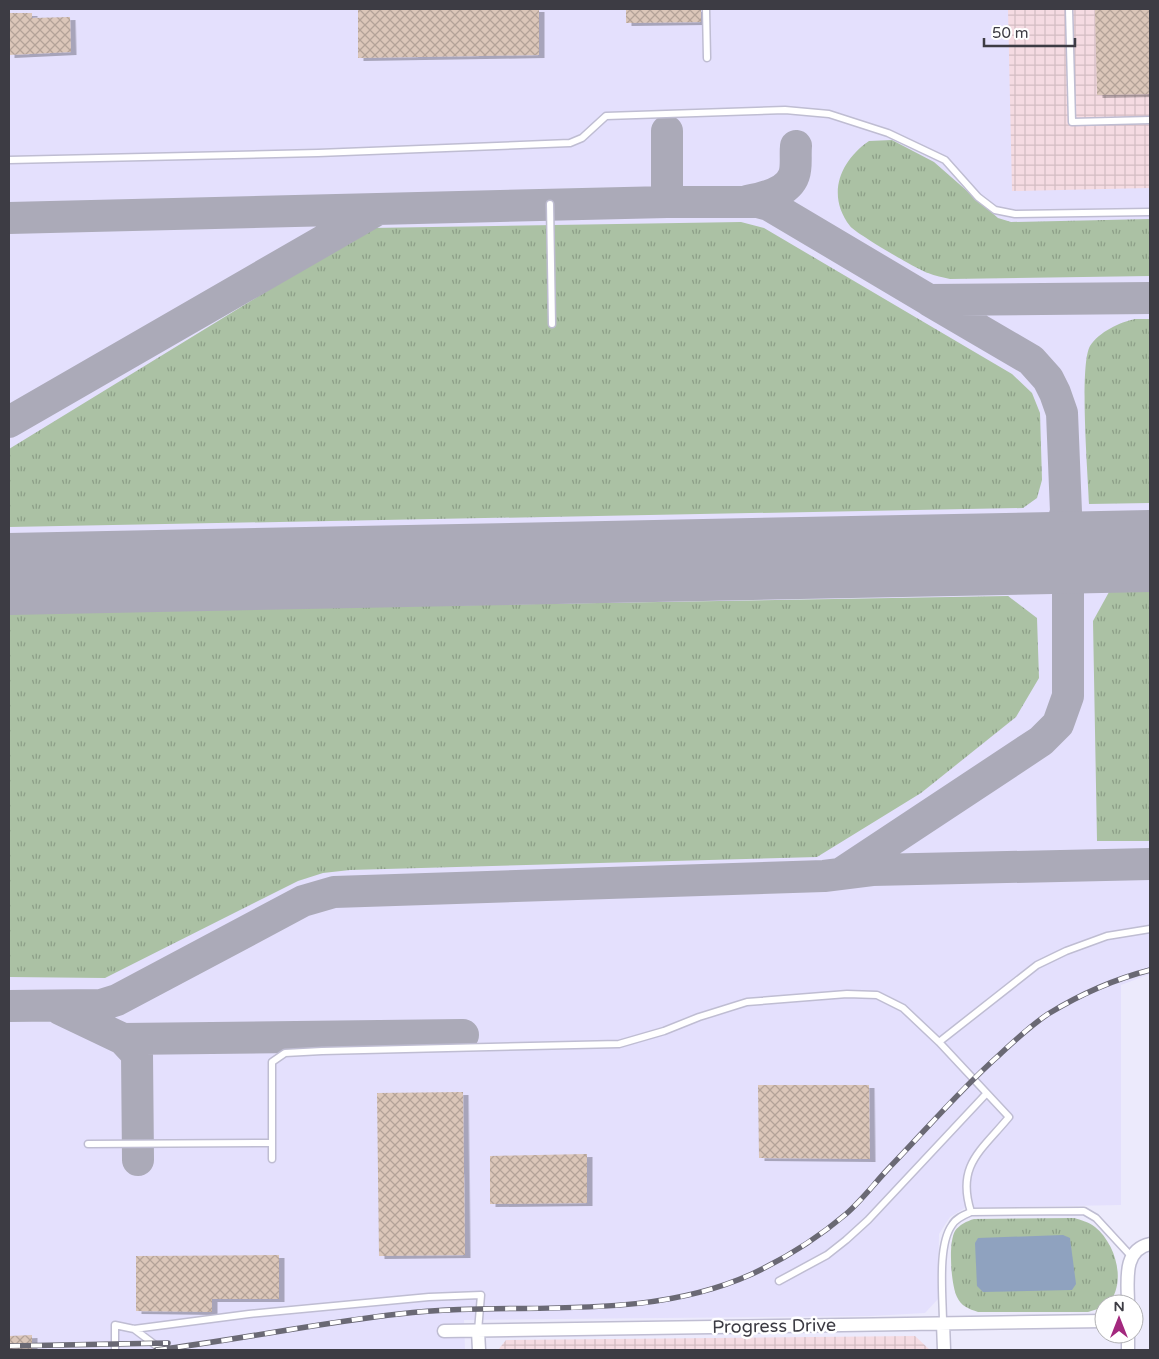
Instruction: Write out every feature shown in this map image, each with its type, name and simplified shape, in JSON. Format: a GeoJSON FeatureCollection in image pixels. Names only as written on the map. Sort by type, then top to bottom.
{"type":"FeatureCollection","features":[{"type":"Feature","properties":{"kind":"street"},"geometry":{"type":"LineString","coordinates":[[1128,1294],[1128,1266],[1135,1253],[1150,1244]]}},
{"type":"Feature","properties":{"kind":"street","name":"Progress Drive"},"geometry":{"type":"LineString","coordinates":[[444,1331],[1094,1321]]}},
{"type":"Feature","properties":{"kind":"street"},"geometry":{"type":"LineString","coordinates":[[943,1323],[944,1350]]}},
{"type":"Feature","properties":{"kind":"street"},"geometry":{"type":"LineString","coordinates":[[478,1331],[479,1350]]}},
{"type":"Feature","properties":{"kind":"lane"},"geometry":{"type":"LineString","coordinates":[[706,9],[707,58]]}},
{"type":"Feature","properties":{"kind":"lane"},"geometry":{"type":"LineString","coordinates":[[1069,9],[1072,122],[1150,120]]}},
{"type":"Feature","properties":{"kind":"lane"},"geometry":{"type":"LineString","coordinates":[[9,160],[318,153],[570,143],[582,138],[606,116],[786,110],[829,114],[888,133],[945,160],[978,197],[994,210],[1015,214],[1150,212]]}},
{"type":"Feature","properties":{"kind":"lane"},"geometry":{"type":"LineString","coordinates":[[550,204],[552,324]]}},
{"type":"Feature","properties":{"kind":"lane"},"geometry":{"type":"LineString","coordinates":[[939,1042],[1038,965],[1066,951],[1107,936],[1150,929]]}},
{"type":"Feature","properties":{"kind":"lane"},"geometry":{"type":"LineString","coordinates":[[272,1159],[272,1062],[285,1054],[322,1051],[619,1044],[664,1031],[747,1002],[847,994],[877,995],[903,1008],[939,1042],[1009,1117],[970,1164],[966,1174],[965,1188],[971,1212]]}},
{"type":"Feature","properties":{"kind":"lane"},"geometry":{"type":"LineString","coordinates":[[779,1281],[827,1256],[846,1240],[868,1220],[986,1094]]}},
{"type":"Feature","properties":{"kind":"lane"},"geometry":{"type":"LineString","coordinates":[[88,1144],[272,1143]]}},
{"type":"Feature","properties":{"kind":"lane"},"geometry":{"type":"LineString","coordinates":[[943,1323],[943,1256],[946,1237],[952,1224],[971,1212],[1084,1211],[1096,1218],[1135,1253]]}},
{"type":"Feature","properties":{"kind":"lane"},"geometry":{"type":"LineString","coordinates":[[115,1350],[115,1325],[134,1329],[249,1314],[429,1296],[480,1295],[478,1331]]}},
{"type":"Feature","properties":{"kind":"lane"},"geometry":{"type":"LineString","coordinates":[[134,1329],[162,1350]]}},
{"type":"Feature","properties":{"kind":"shaded area"},"geometry":{"type":"Polygon","coordinates":[[[9,9],[1150,9],[1150,974],[1121,985],[1121,1205],[965,1208],[950,1217],[939,1234],[938,1299],[925,1313],[871,1316],[464,1320],[465,1350],[9,1350],[9,9]]]}},
{"type":"Feature","properties":{"kind":"shaded area"},"geometry":{"type":"Polygon","coordinates":[[[1008,9],[1150,9],[1150,188],[1012,191],[1008,9]]]}},
{"type":"Feature","properties":{"kind":"shaded area"},"geometry":{"type":"Polygon","coordinates":[[[915,1336],[930,1350],[498,1350],[506,1340],[915,1336]]]}},
{"type":"Feature","properties":{"kind":"green space"},"geometry":{"type":"Polygon","coordinates":[[[892,140],[934,162],[998,218],[1011,222],[1150,219],[1150,276],[950,279],[931,274],[912,265],[854,230],[843,214],[839,202],[840,179],[850,158],[869,141],[892,140]]]}},
{"type":"Feature","properties":{"kind":"green space"},"geometry":{"type":"Polygon","coordinates":[[[741,222],[764,228],[1012,374],[1032,393],[1040,413],[1042,480],[1037,498],[1023,508],[9,527],[9,449],[370,228],[741,222]]]}},
{"type":"Feature","properties":{"kind":"green space"},"geometry":{"type":"Polygon","coordinates":[[[1135,319],[1150,319],[1150,503],[1089,504],[1085,397],[1087,357],[1090,346],[1104,332],[1135,319]]]}},
{"type":"Feature","properties":{"kind":"green space"},"geometry":{"type":"Polygon","coordinates":[[[1150,591],[1150,841],[1097,841],[1093,621],[1109,592],[1150,591]]]}},
{"type":"Feature","properties":{"kind":"green space"},"geometry":{"type":"Polygon","coordinates":[[[1008,596],[1037,618],[1039,678],[1016,717],[921,793],[817,857],[350,870],[323,873],[298,881],[105,978],[9,977],[9,613],[1008,596]]]}},
{"type":"Feature","properties":{"kind":"green space"},"geometry":{"type":"Polygon","coordinates":[[[1074,1218],[1088,1222],[1102,1234],[1109,1243],[1113,1253],[1118,1275],[1114,1294],[1094,1294],[1094,1310],[1088,1312],[978,1312],[971,1310],[961,1303],[955,1291],[951,1254],[955,1231],[961,1225],[974,1219],[1074,1218]]]}},
{"type":"Feature","properties":{"kind":"water"},"geometry":{"type":"Polygon","coordinates":[[[1063,1235],[1070,1238],[1076,1284],[1072,1290],[983,1292],[977,1286],[975,1243],[978,1238],[1063,1235]]]}},
{"type":"Feature","properties":{"kind":"building"},"geometry":{"type":"Polygon","coordinates":[[[358,9],[539,9],[539,55],[358,58],[358,9]]]}},
{"type":"Feature","properties":{"kind":"building"},"geometry":{"type":"Polygon","coordinates":[[[626,9],[701,9],[701,22],[626,23],[626,9]]]}},
{"type":"Feature","properties":{"kind":"building"},"geometry":{"type":"Polygon","coordinates":[[[1095,9],[1150,9],[1150,94],[1097,95],[1095,9]]]}},
{"type":"Feature","properties":{"kind":"building"},"geometry":{"type":"Polygon","coordinates":[[[9,13],[32,13],[32,18],[70,17],[71,52],[9,55],[9,13]]]}},
{"type":"Feature","properties":{"kind":"building"},"geometry":{"type":"Polygon","coordinates":[[[758,1085],[869,1085],[870,1159],[759,1158],[758,1085]]]}},
{"type":"Feature","properties":{"kind":"building"},"geometry":{"type":"Polygon","coordinates":[[[463,1092],[465,1255],[379,1256],[377,1093],[463,1092]]]}},
{"type":"Feature","properties":{"kind":"building"},"geometry":{"type":"Polygon","coordinates":[[[587,1154],[587,1203],[490,1204],[490,1156],[587,1154]]]}},
{"type":"Feature","properties":{"kind":"building"},"geometry":{"type":"Polygon","coordinates":[[[279,1255],[279,1299],[212,1299],[212,1312],[136,1311],[136,1256],[279,1255]]]}},
{"type":"Feature","properties":{"kind":"building"},"geometry":{"type":"Polygon","coordinates":[[[32,1335],[32,1350],[9,1350],[9,1336],[32,1335]]]}},
{"type":"Feature","properties":{"kind":"taxiway"},"geometry":{"type":"LineString","coordinates":[[667,131],[667,202]]}},
{"type":"Feature","properties":{"kind":"taxiway"},"geometry":{"type":"LineString","coordinates":[[747,201],[774,194],[791,181],[794,175],[796,146]]}},
{"type":"Feature","properties":{"kind":"taxiway"},"geometry":{"type":"LineString","coordinates":[[9,218],[667,202],[758,202],[769,205],[929,300],[1150,298]]}},
{"type":"Feature","properties":{"kind":"taxiway"},"geometry":{"type":"LineString","coordinates":[[9,422],[375,211]]}},
{"type":"Feature","properties":{"kind":"taxiway"},"geometry":{"type":"LineString","coordinates":[[930,301],[1031,360],[1048,379],[1062,413],[1066,512],[1061,528],[1050,538],[1017,554]]}},
{"type":"Feature","properties":{"kind":"taxiway"},"geometry":{"type":"LineString","coordinates":[[843,872],[1041,741],[1058,724],[1068,696],[1068,582],[1053,566],[1017,554]]}},
{"type":"Feature","properties":{"kind":"taxiway"},"geometry":{"type":"LineString","coordinates":[[9,1006],[101,1005],[117,1000],[303,901],[334,892],[824,876],[872,870],[1150,864]]}},
{"type":"Feature","properties":{"kind":"taxiway"},"geometry":{"type":"LineString","coordinates":[[60,1009],[123,1039],[463,1035]]}},
{"type":"Feature","properties":{"kind":"taxiway"},"geometry":{"type":"LineString","coordinates":[[123,1039],[137,1054],[138,1160]]}},
{"type":"Feature","properties":{"kind":"runway"},"geometry":{"type":"LineString","coordinates":[[9,574],[1150,551]]}},
{"type":"Feature","properties":{"kind":"railway"},"geometry":{"type":"LineString","coordinates":[[156,1350],[399,1314],[443,1310],[578,1308],[622,1305],[710,1290],[752,1274],[801,1247],[846,1214],[969,1084],[1009,1046],[1048,1014],[1085,994],[1124,978],[1150,970]]}},
{"type":"Feature","properties":{"kind":"railway"},"geometry":{"type":"LineString","coordinates":[[9,1346],[168,1343]]}}]}
